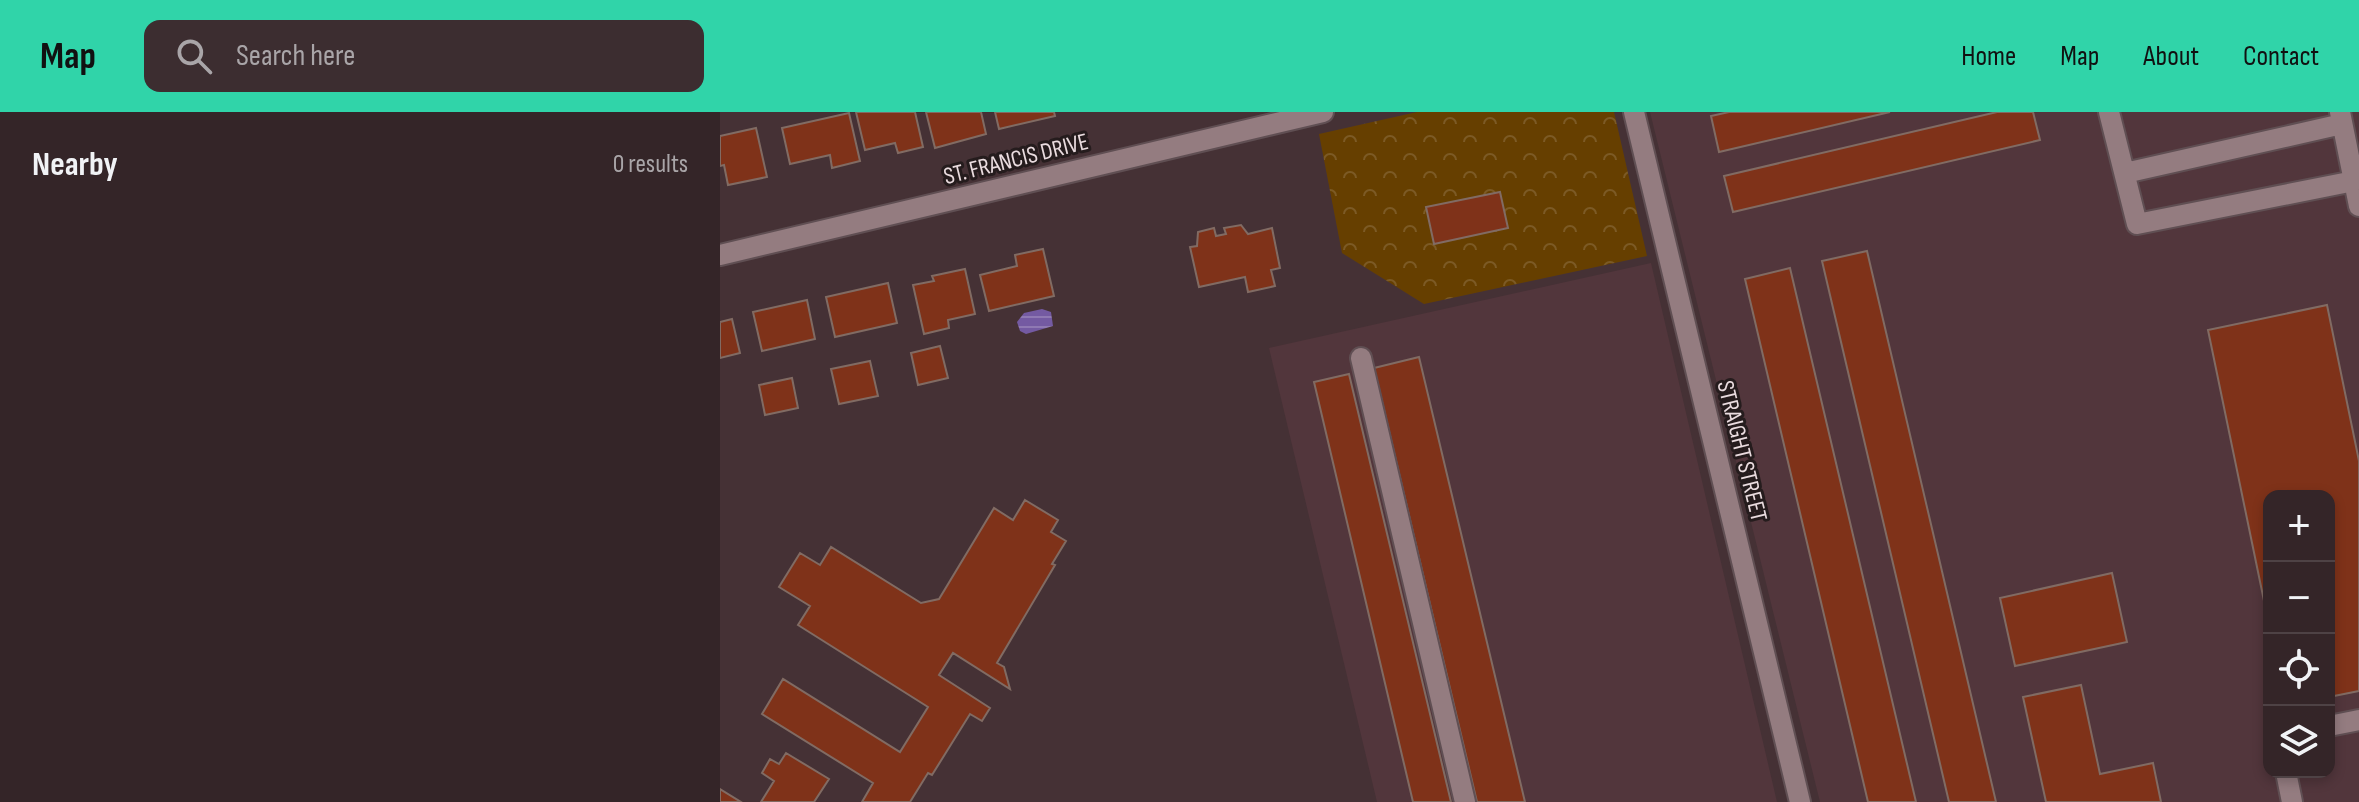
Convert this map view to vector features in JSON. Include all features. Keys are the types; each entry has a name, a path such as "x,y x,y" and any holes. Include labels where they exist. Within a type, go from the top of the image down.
{"street":[{"name":"ST. FRANCIS DRIVE","path":"720,255 1323,112"},
{"name":"STRAIGHT STREET","path":"1634,112 1800,802"},
{"path":"2111,112 2137,224 2354,181"},
{"path":"2125,173 2341,118 2359,206"},
{"path":"1361,358 1465,802"},
{"path":"2335,725 2359,720"},
{"path":"2287,778 2292,802"}],"shaded area":[{"path":"1650,112 2359,112 2359,802 1820,802"},
{"path":"1651,263 1777,802 1377,802 1269,348"},
{"path":"1042,309 1051,312 1053,326 1026,334 1020,331 1017,322 1024,313"}],"green space":[{"path":"1417,112 1614,112 1647,256 1424,304 1342,253 1319,134"}],"building":[{"path":"856,112 915,112 923,147 898,153 895,143 865,150"},
{"path":"926,112 981,112 986,134 935,148"},
{"path":"995,112 1054,112 1055,116 999,129"},
{"path":"1729,112 1890,112 1719,152 1711,116"},
{"path":"1997,112 2033,112 2040,140 1733,212 1724,176"},
{"path":"849,113 860,161 832,168 830,155 790,164 782,128"},
{"path":"756,128 767,177 728,185 724,165 720,166 720,136"},
{"path":"1500,192 1508,228 1434,244 1426,207"},
{"path":"1241,225 1248,234 1272,228 1280,268 1271,270 1275,286 1248,292 1245,277 1199,287 1190,247 1197,246 1198,232 1214,228 1216,236 1226,234 1224,228"},
{"path":"1043,249 1054,296 989,311 980,275 1017,266 1015,255"},
{"path":"1867,251 1996,802 1949,802 1822,261"},
{"path":"1790,268 1916,802 1868,802 1745,279"},
{"path":"965,269 975,314 948,320 949,328 924,334 913,285 934,281 932,276"},
{"path":"888,283 897,323 835,337 826,297"},
{"path":"807,300 815,339 762,351 753,312"},
{"path":"2327,305 2359,461 2359,691 2335,696 2335,490 2263,490 2263,596 2208,330"},
{"path":"732,319 740,353 720,358 720,322"},
{"path":"940,346 948,378 918,385 911,353"},
{"path":"1419,357 1525,802 1477,802 1374,368"},
{"path":"870,361 878,396 839,404 831,369"},
{"path":"1349,374 1451,802 1413,802 1314,382"},
{"path":"792,378 798,408 765,415 759,385"},
{"path":"1025,500 1058,520 1051,532 1066,541 997,663 1004,667 1010,689 953,653 939,675 990,708 982,721 970,714 932,775 928,773 910,802 862,802 873,783 762,714 783,679 900,752 928,707 798,625 810,606 779,587 800,553 820,565 831,547 921,603 939,599 994,508 1013,520"},
{"path":"2112,573 2127,642 2015,666 2000,598"},
{"path":"2081,685 2100,774 2153,763 2161,802 2046,802 2023,697"},
{"path":"786,753 829,779 814,802 761,802 774,781 762,773 770,759 779,764"},
{"path":"720,789 741,802 720,802"}]}
